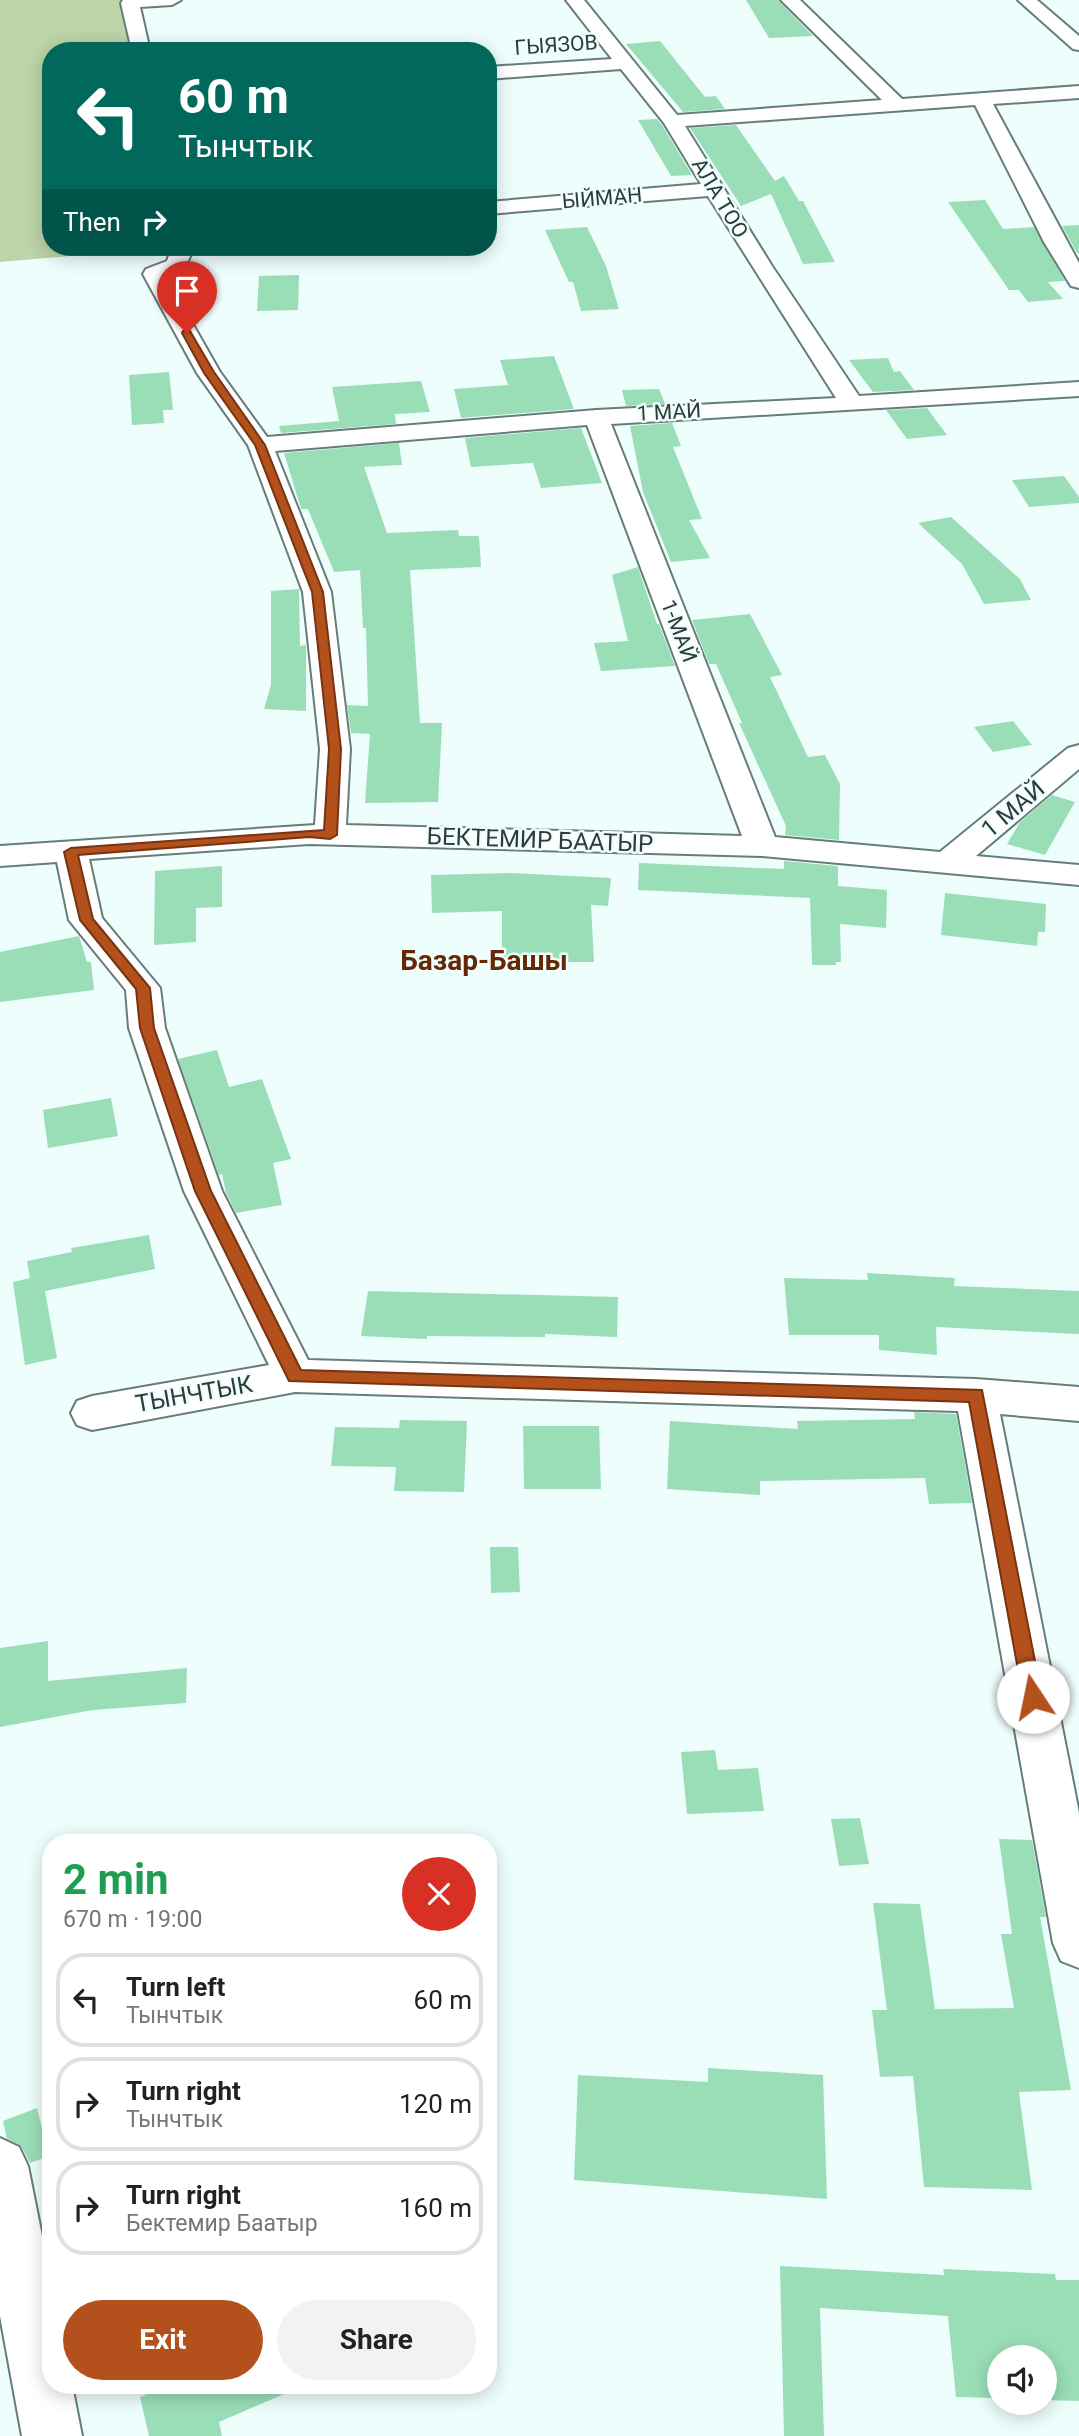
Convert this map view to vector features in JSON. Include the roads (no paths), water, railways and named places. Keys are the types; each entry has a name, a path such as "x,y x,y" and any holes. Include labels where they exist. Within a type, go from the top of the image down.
{"street":[{"path":"139,42 130,3 172,0"},
{"name":"АЛА ТОО","path":"575,0 672,121 761,266 852,404"},
{"path":"790,0 896,104"},
{"path":"1027,0 1079,45"},
{"name":"ГЫЯЗОВ","path":"497,72 626,63"},
{"path":"672,121 1079,92"},
{"path":"982,100 1055,242 1079,280"},
{"name":"ЫЙМАН","path":"497,207 715,189"},
{"path":"180,256 176,265 154,274 209,373 260,445 317,592 335,749 330,835"},
{"name":"1 МАЙ","path":"260,445 596,417 1079,389"},
{"name":"1-МАЙ","path":"596,417 762,846"},
{"name":"1 МАЙ","path":"947,863 1079,754"},
{"name":"БЕКТЕМИР БААТЫР","path":"0,856 309,834 762,846 1079,875"},
{"path":"71,852 86,920 143,988 147,1028 203,1191 295,1376"},
{"name":"ТЫНЧТЫК","path":"92,1413 295,1376 976,1395 1079,1404"},
{"path":"976,1395 1079,1943"},
{"path":"0,2166 42,2384"},
{"path":"44,2394 52,2436"}],"district":[{"name":"Базар-Башы","path":"484,960"}]}
